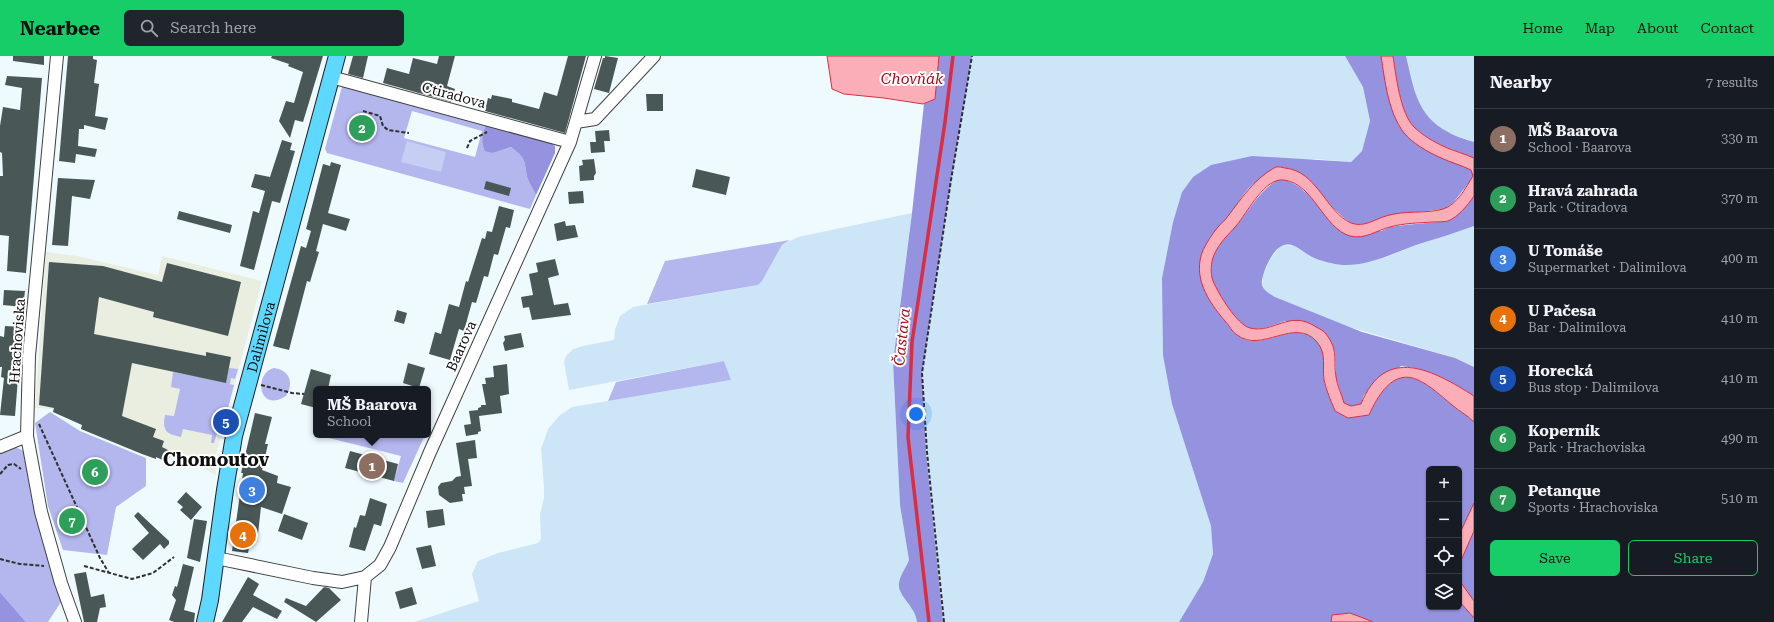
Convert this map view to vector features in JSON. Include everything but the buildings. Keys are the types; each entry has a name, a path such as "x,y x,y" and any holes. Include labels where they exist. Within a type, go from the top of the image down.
{"main road":[{"name":"Dalimilova","path":"205,622 210,600 231,454 248,382 337,56"}],"street":[{"name":"Hrachoviska","path":"57,56 29,356 26,436 41,512 57,568 75,622"},
{"name":"Baarova","path":"216,558 313,578 342,582 365,577 380,565 390,546 430,452 570,142 594,56"},
{"path":"576,122 595,119 654,56"},
{"name":"Ctiradova","path":"331,77 570,142"},
{"path":"0,447 26,436"},
{"path":"361,622 365,577"}],"path":[{"path":"944,622 927,452 922,373 951,180 972,56"},
{"path":"363,111 380,116 382,126 388,130 409,132"},
{"path":"466,148 470,141 484,134 500,123"},
{"path":"248,382 292,393 304,394"},
{"path":"38,420 100,558 109,573"},
{"path":"84,566 132,579 153,573 174,557"},
{"path":"0,559 57,568"}],"shaded area":[{"path":"939,56 972,56 951,180 922,373 926,452 943,622 917,622 916,616 903,597 899,588 901,577 909,560 900,505 893,362 924,104 935,99"},
{"path":"972,56 1345,56 1363,87 1370,121 1362,151 1351,162 1315,159 1193,177 1182,192 1173,222 1162,278 1172,404 1211,526 1213,554 1203,582 1179,622 943,622 926,452 922,373 951,180"},
{"path":"1345,56 1381,56 1388,94 1398,124 1460,165 1471,170 1474,176 1453,203 1444,209 1386,216 1366,224 1353,224 1345,219 1289,168 1254,184 1244,193 1230,214 1206,244 1201,259 1201,278 1208,296 1218,313 1237,335 1246,340 1256,341 1298,333 1308,335 1317,342 1322,351 1324,360 1324,380 1327,392 1335,411 1348,418 1369,415 1381,393 1387,386 1401,378 1409,377 1418,380 1436,391 1474,422 1474,503 1462,529 1462,466 1426,466 1426,610 1462,610 1462,604 1474,618 1474,622 1373,622 1332,615 1331,622 1179,622 1203,582 1213,554 1211,526 1172,404 1163,355 1162,278 1173,222 1182,192 1193,177 1211,165 1252,156 1351,162 1362,151 1370,121 1363,87"},
{"path":"1393,56 1406,56 1414,90 1423,109 1437,125 1454,135 1474,142 1474,158 1448,148 1424,136 1409,121 1405,113 1397,83"},
{"path":"1406,56 1474,56 1474,142 1448,133 1431,121 1418,104"},
{"path":"344,86 487,124 493,153 511,147 524,160 527,177 536,195 530,209 327,153 325,149 342,87","holes":["412,111 482,131 475,157 404,138"]},
{"path":"487,124 548,141 555,146 555,153 536,195 527,177 524,160 516,151 511,147 493,153 485,151 483,138 484,130"},
{"path":"407,141 446,152 441,172 401,162"},
{"path":"1279,179 1288,181 1305,191 1338,229 1381,231 1390,227 1448,221 1474,196 1474,226 1416,245 1380,259 1361,264 1342,265 1331,263 1312,257 1293,245 1284,245 1277,249 1270,259 1263,276 1262,285 1267,292 1275,297 1362,332 1455,358 1474,367 1474,396 1439,376 1421,370 1401,366 1364,395 1361,404 1351,406 1344,403 1336,378 1335,351 1285,321 1267,327 1254,329 1244,325 1233,314 1222,299 1212,280 1212,261 1222,242 1255,201 1266,189"},
{"path":"912,213 893,362 900,505 909,560 906,569 902,574 900,592 913,608 917,622 414,622 479,601 472,574 478,561 498,553 538,543 541,539 540,514 544,498 544,487 541,449 548,429 560,415 572,407 731,380 724,361 569,390 564,362 566,356 573,349 614,340 615,330 620,316 633,307 758,285 762,281 782,245 798,237"},
{"path":"1474,226 1474,367 1455,358 1343,325 1275,297 1266,292 1262,285 1263,275 1270,260 1279,247 1287,245 1298,247 1313,258 1342,265 1387,257 1414,246"},
{"path":"790,240 782,245 762,281 758,285 647,304 665,261"},
{"path":"46,252 77,256 158,275 162,256 262,281 215,458 216,475 172,452 167,462 157,457 156,459 81,429 82,425 53,412 53,409 35,408"},
{"path":"724,361 731,380 608,401 616,382"},
{"path":"229,368 238,369 235,379 231,378 230,384 234,385 222,431 218,430 214,443 211,443 212,435 183,429 181,437 172,435 166,431 164,425 165,415 174,416 180,389 171,387 173,372 226,382"},
{"path":"274,368 284,371 287,374 290,386 286,396 276,400 269,400 264,396 261,383 263,377 268,371"},
{"path":"50,412 80,431 146,458 146,486 116,507 107,555 63,550 48,506 35,423"},
{"path":"329,438 424,438 403,483 394,481 401,456"},
{"path":"10,445 22,450 28,458 51,565 61,602 48,622 26,622 0,592 0,452"},
{"path":"1474,531 1474,601 1462,584 1462,558"},
{"path":"0,592 26,622 0,622"}],"water":[{"name":"Chovňák","path":"827,56 939,56 935,99 923,104 844,94 832,89"},
{"path":"1381,56 1393,56 1402,103 1409,121 1414,127 1424,136 1437,143 1474,158 1474,196 1469,203 1459,214 1448,221 1412,223 1385,228 1366,236 1355,237 1341,231 1333,224 1303,189 1294,183 1284,180 1277,181 1270,184 1263,190 1218,247 1212,261 1212,278 1228,308 1245,326 1258,329 1298,320 1307,322 1324,332 1333,345 1335,355 1335,371 1344,403 1351,406 1361,404 1371,385 1383,374 1396,368 1411,368 1427,371 1458,386 1474,396 1474,422 1436,391 1418,380 1409,377 1401,378 1387,386 1381,393 1369,415 1348,418 1335,411 1327,392 1324,380 1324,360 1322,351 1317,342 1308,335 1299,333 1289,333 1257,340 1247,340 1237,335 1213,305 1201,279 1199,270 1200,260 1203,250 1212,235 1254,184 1275,167 1296,171 1305,176 1342,218 1356,224 1365,224 1393,214 1443,209 1453,204 1457,200 1473,176 1471,170 1430,153 1407,137 1394,116 1386,86"},
{"path":"1474,503 1474,531 1462,558 1462,538 1462,529"},
{"path":"1462,584 1474,601 1474,618 1462,604"},
{"path":"1350,613 1373,622 1331,622 1332,615"}],"waterway":[{"name":"Častava","path":"929,622 908,437 912,342 945,122 953,56"}],"place":[{"name":"Hravá zahrada","path":"362,128"},
{"name":"Horecká","path":"226,422"},
{"name":"MŠ Baarova","path":"372,466"},
{"name":"Koperník","path":"95,472"},
{"name":"U Tomáše","path":"252,490"},
{"name":"Petanque","path":"72,521"},
{"name":"U Pačesa","path":"243,535"}],"district":[{"name":"Chomoutov","path":"216,460"}]}
